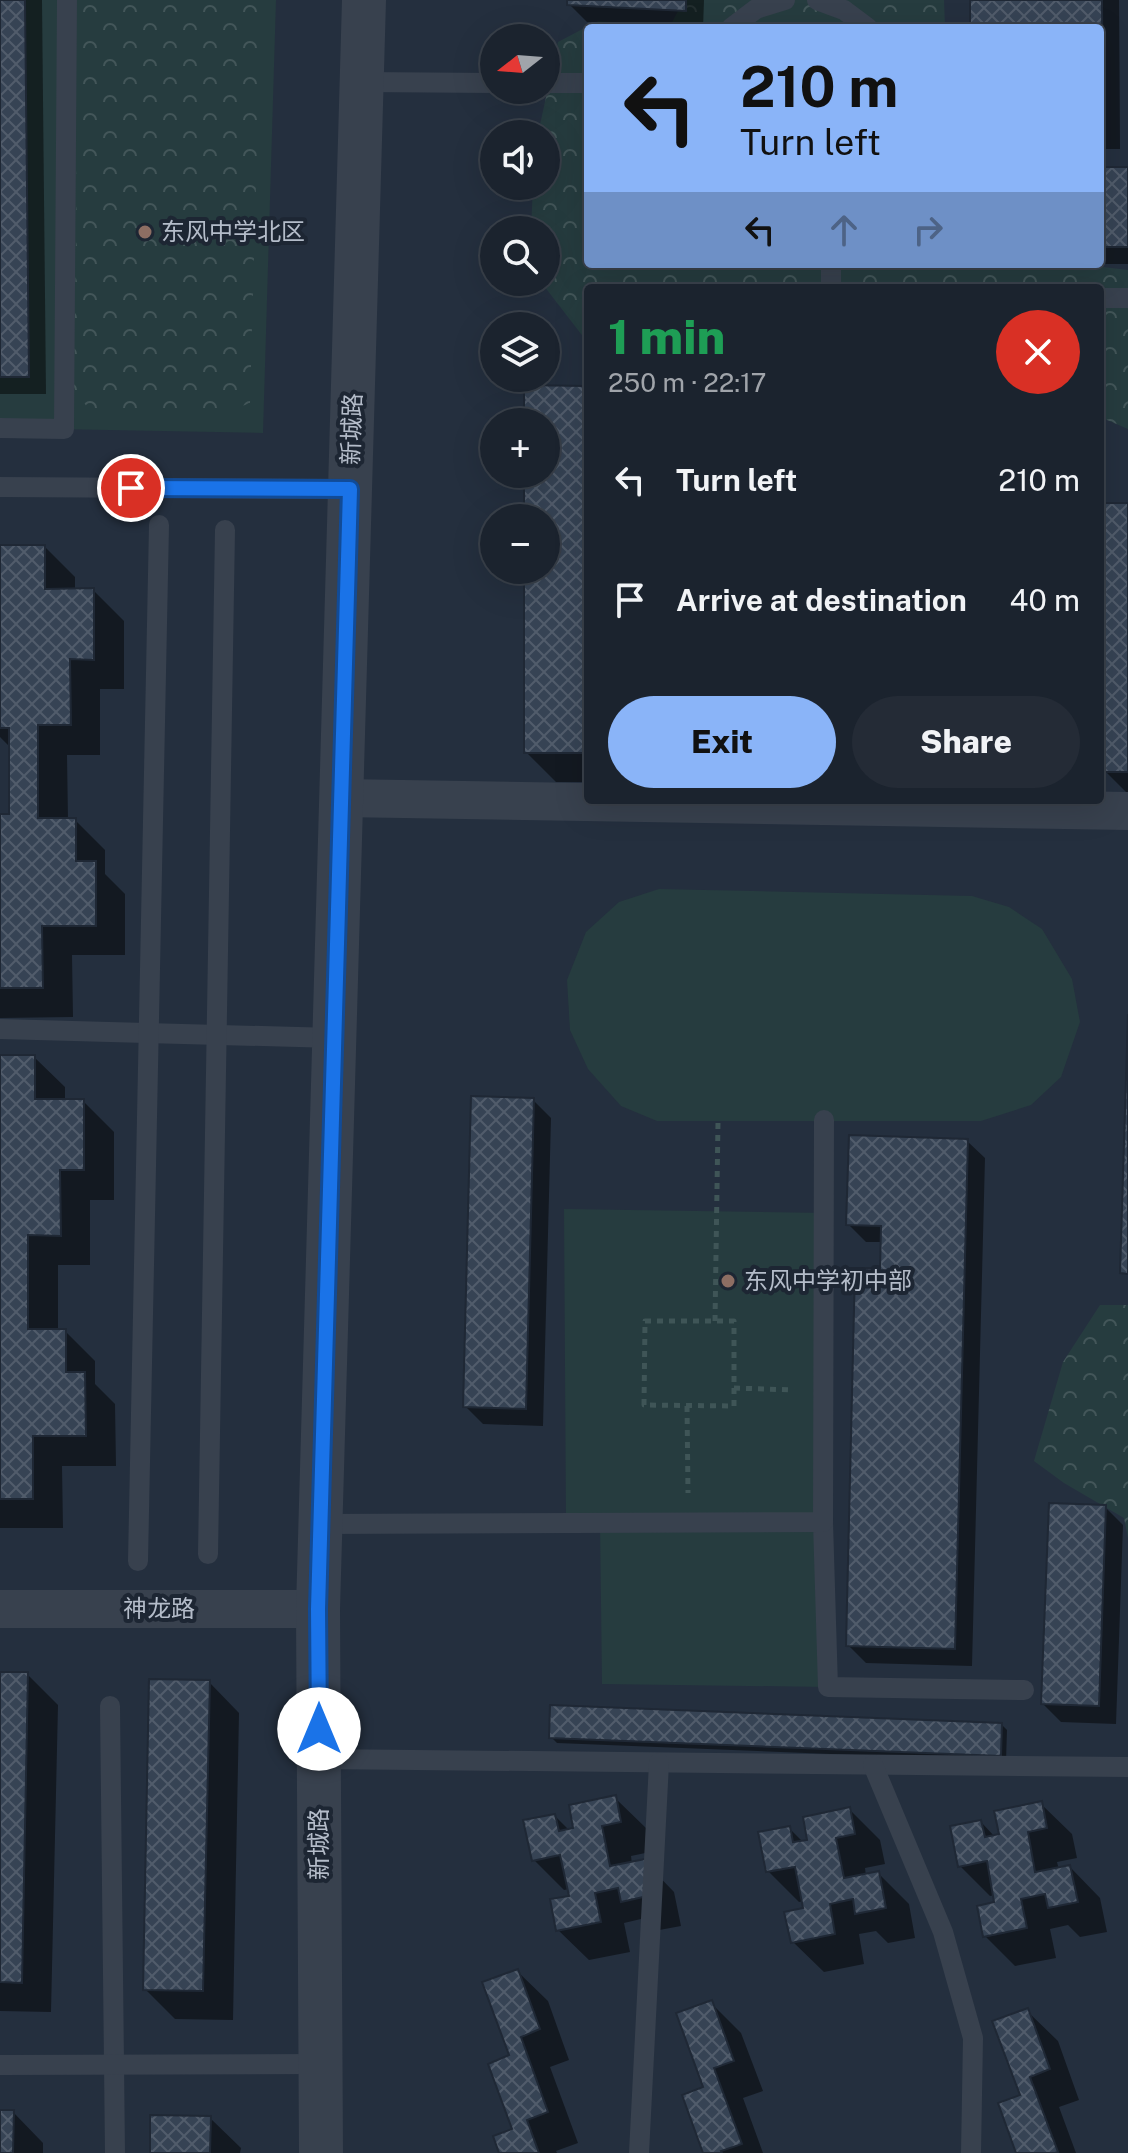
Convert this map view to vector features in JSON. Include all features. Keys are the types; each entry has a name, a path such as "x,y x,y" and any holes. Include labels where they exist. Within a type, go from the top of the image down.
{"street":[{"name":"新城路","path":"321,2153 318,1609 364,0"},
{"path":"341,798 584,802"},
{"path":"704,804 1128,811"},
{"name":"神龙路","path":"0,1609 318,1609"}],"lane":[{"path":"0,428 64,429 67,0"},
{"path":"736,24 756,9 785,0"},
{"path":"817,0 844,10 863,24"},
{"path":"362,82 480,83"},
{"path":"560,83 584,83"},
{"path":"1104,298 1128,298"},
{"path":"0,487 350,489"},
{"path":"138,1561 159,525"},
{"path":"208,1554 225,530"},
{"path":"0,1029 334,1038"},
{"path":"824,1120 823,1522 828,1687 1024,1690"},
{"path":"321,1524 823,1522"},
{"path":"110,1706 115,2153"},
{"path":"319,1759 1128,1767"},
{"path":"639,2153 659,1763"},
{"path":"873,1765 943,1932 973,2038 971,2153"},
{"path":"0,2065 321,2064"}],"path":[{"path":"715,1321 718,1122"},
{"path":"645,1321 734,1321 734,1388 734,1406 644,1405 645,1321"},
{"path":"734,1388 823,1391"},
{"path":"687,1406 688,1522"}],"green space":[{"name":"东风中学北区","path":"0,0 276,0 263,433 0,428"},
{"path":"79,0 261,0 250,403 230,411 90,411 74,389"},
{"path":"684,0 944,0 945,24 671,24"},
{"path":"598,21 641,24 592,24"},
{"path":"584,28 584,268 1104,267 1128,270 1128,429 1104,419 1104,284 584,284 584,338 552,296 560,296 560,216 532,216 532,200 560,200 560,120 541,120 545,104 560,104 560,41"},
{"path":"659,889 972,896 1009,907 1042,929 1072,979 1080,1022 1061,1077 1031,1105 981,1121 657,1121 621,1106 588,1069 570,1030 567,980 586,932 619,902"},
{"path":"564,1209 827,1213 828,1687 602,1684 600,1523 566,1523"},
{"path":"1100,1305 1128,1305 1128,1538 1124,1518 1064,1483 1034,1461 1063,1362"}],"building":[{"path":"0,0 25,0 29,377 0,377"},
{"path":"567,0 686,0 686,11 567,5"},
{"path":"970,0 1102,0 1102,24 970,24"},
{"path":"1104,167 1128,167 1128,247 1104,247"},
{"path":"560,386 584,386 584,753 524,753 524,584 560,584 560,504 524,504 524,488 560,488 560,408 524,408 524,392 560,392"},
{"path":"1104,503 1128,503 1128,772 1104,772"},
{"path":"0,545 45,545 45,589 94,588 94,660 70,659 71,725 38,725 38,818 76,818 76,861 96,861 96,926 42,926 43,988 0,988 0,814 9,814 9,728 0,728"},
{"path":"1128,1014 1128,1274 1120,1273"},
{"path":"0,1055 35,1055 35,1099 84,1099 84,1170 60,1170 61,1236 28,1235 28,1329 66,1329 66,1372 85,1372 86,1436 33,1436 33,1499 0,1499"},
{"path":"471,1096 534,1098 526,1409 463,1407"},
{"path":"849,1135 968,1139 955,1649 846,1646 855,1268 880,1268 881,1226 846,1225"},
{"path":"1049,1503 1106,1505 1099,1706 1041,1704"},
{"path":"0,1672 28,1672 22,1983 0,1982"},
{"path":"149,1679 210,1680 203,1991 143,1990"},
{"path":"550,1705 1002,1723 1001,1756 549,1738"},
{"path":"616,1795 621,1822 602,1826 610,1866 645,1859 652,1895 621,1902 618,1888 595,1893 601,1922 556,1931 550,1899 569,1896 560,1855 532,1861 523,1820 555,1814 559,1831 573,1828 569,1805"},
{"path":"1042,1801 1047,1828 1028,1832 1035,1872 1070,1865 1078,1902 1048,1908 1045,1894 1021,1899 1027,1928 983,1937 977,1906 994,1902 987,1861 958,1867 950,1826 981,1820 985,1837 999,1834 994,1811"},
{"path":"850,1807 855,1834 836,1838 844,1878 879,1871 886,1908 855,1914 853,1899 830,1904 835,1934 791,1943 784,1912 803,1908 795,1867 766,1872 758,1832 790,1826 793,1842 807,1840 803,1817"},
{"path":"518,1969 540,2029 521,2037 548,2112 527,2120 539,2153 499,2153 493,2136 512,2129 488,2064 509,2055 482,1982"},
{"path":"712,2000 734,2061 714,2068 742,2144 722,2153 703,2153 682,2095 703,2087 676,2013"},
{"path":"1028,2008 1050,2069 1030,2077 1058,2152 1055,2153 1016,2153 998,2103 1020,2095 992,2021"},
{"path":"0,2110 14,2110 13,2153 0,2153"},
{"path":"150,2115 211,2116 210,2153 150,2153"}],"place":[{"name":"东风中学北区","path":"145,232"},
{"name":"东风中学初中部","path":"728,1281"}],"route":[{"path":"131,488 350,489 318,1609 319,1729"}]}
